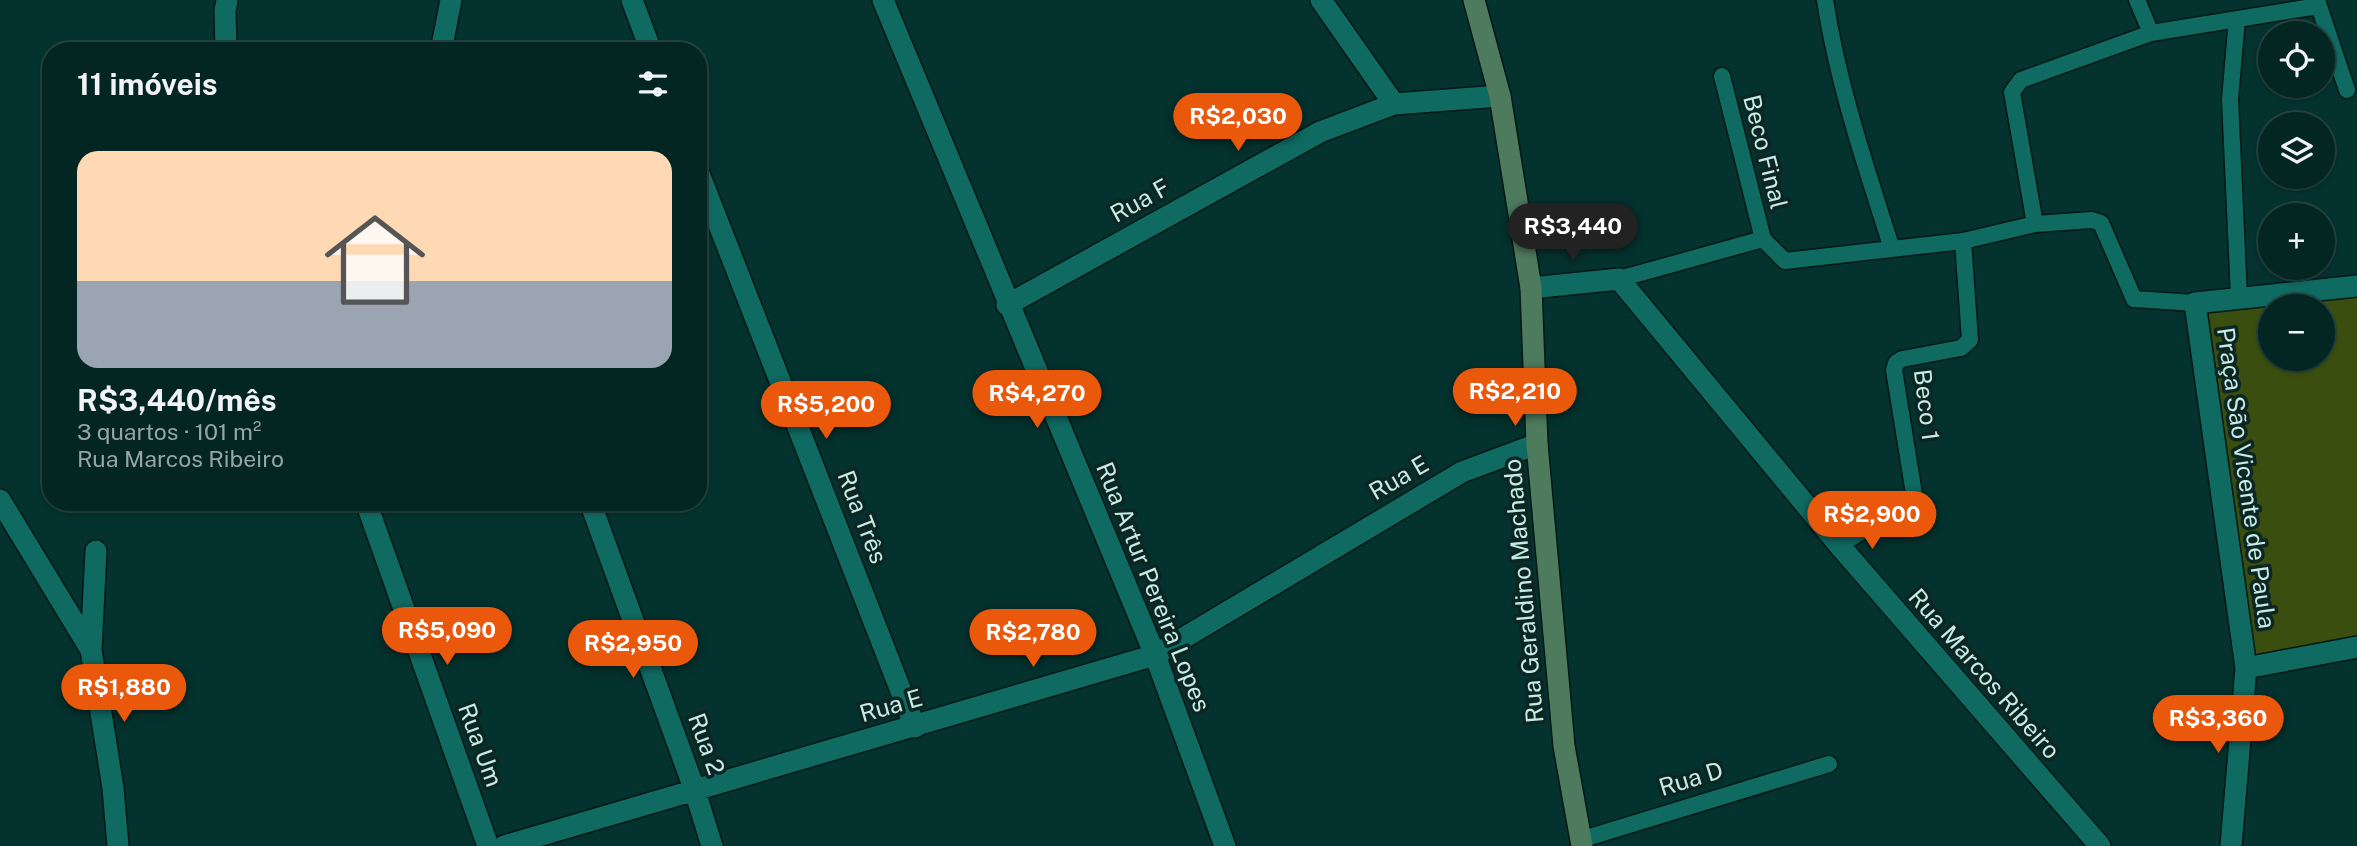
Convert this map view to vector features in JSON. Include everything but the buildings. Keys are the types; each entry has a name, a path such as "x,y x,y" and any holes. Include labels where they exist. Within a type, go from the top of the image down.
{"street":[{"path":"226,42 225,11 228,0"},
{"path":"443,42 451,0"},
{"path":"632,0 648,42"},
{"name":"Rua Artur Pereira Lopes","path":"883,0 1007,304 1155,654 1225,846"},
{"path":"1321,0 1394,104"},
{"name":"Rua Geraldino Machado","path":"1474,0 1500,96 1531,288 1537,444 1564,746 1577,844"},
{"name":"Rua F","path":"1007,304 1320,132 1394,104 1500,96"},
{"name":"Rua Três","path":"707,194 915,727"},
{"path":"1531,288 1619,279"},
{"name":"Rua Marcos Ribeiro","path":"1619,279 2090,843"},
{"name":"Praça São Vicente de Paula","path":"2357,286 2194,303 2246,668 2357,647"},
{"name":"Rua E","path":"504,846 915,727 1155,654 1462,472 1537,444"},
{"path":"0,500 91,650"},
{"name":"Rua Um","path":"369,511 488,846"},
{"name":"Rua 2","path":"593,511 695,791 712,846"},
{"path":"96,551 91,650 113,788 118,846"},
{"path":"2231,846 2246,668"}],"lane":[{"path":"1825,0 1831,38 1856,135 1892,250 1963,240 2035,224 2092,220 2101,223 2134,299 2194,303"},
{"path":"2137,0 2151,33"},
{"path":"2035,224 2012,92 2021,80 2151,33 2317,3 2347,90"},
{"path":"2237,19 2230,99 2239,297"},
{"name":"Beco Final","path":"1722,76 1763,239 1785,261 1892,250"},
{"name":"Beco Final","path":"1619,279 1763,239"},
{"name":"Beco 1","path":"1839,545 1915,500 1894,370 1896,363 1902,359 1961,348 1970,340 1963,240"},
{"name":"Rua D","path":"1577,844 1829,764"}],"green space":[{"path":"2357,287 2357,647 2246,668 2195,303 2258,297 2258,371 2335,371 2335,294 2286,294"}]}
